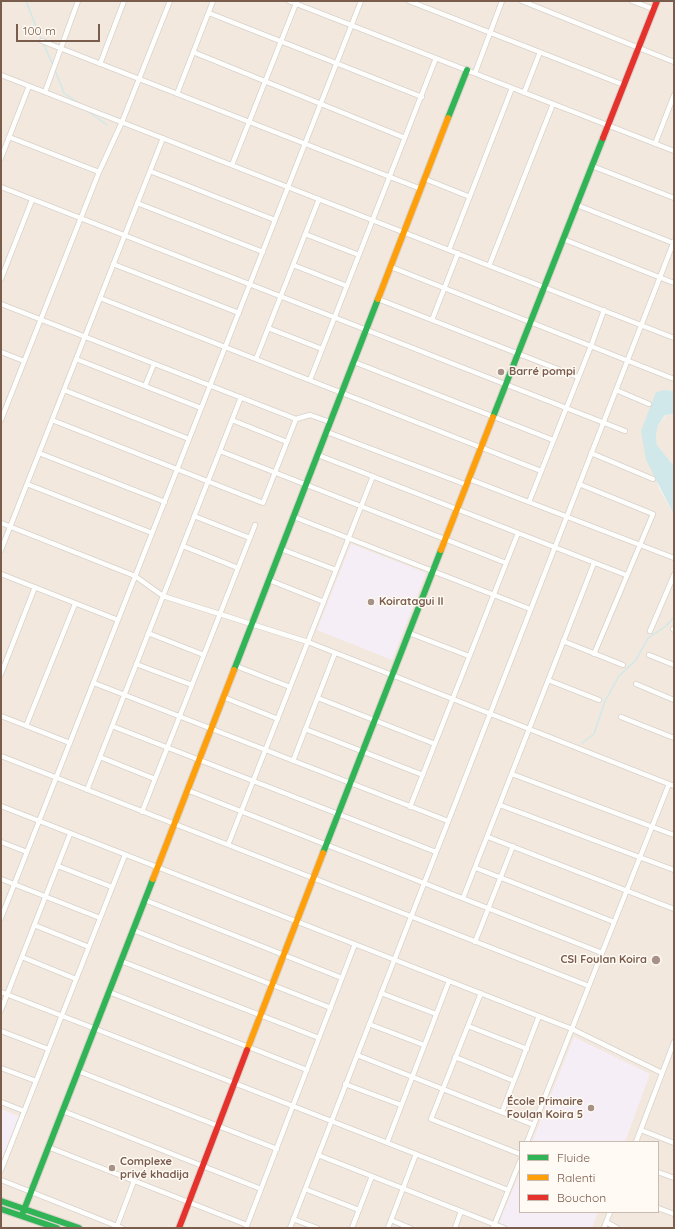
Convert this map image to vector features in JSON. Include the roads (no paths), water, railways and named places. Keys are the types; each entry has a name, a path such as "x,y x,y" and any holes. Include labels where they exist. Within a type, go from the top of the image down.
{"street":[{"path":"45,92 78,1"},
{"path":"100,64 124,1"},
{"path":"1,420 80,218 122,122 170,1"},
{"path":"177,94 213,1"},
{"path":"290,1 296,2 674,151"},
{"path":"2,915 361,1"},
{"path":"409,1 624,85"},
{"path":"475,73 502,1"},
{"path":"522,1 674,62"},
{"path":"632,1 653,10"},
{"path":"179,1228 362,751 657,1"},
{"path":"232,165 296,2"},
{"path":"209,13 422,96"},
{"path":"42,41 421,189"},
{"path":"193,52 405,138"},
{"path":"524,93 540,52"},
{"path":"310,380 436,58"},
{"path":"22,1215 467,70"},
{"path":"1,75 674,338"},
{"path":"1,158 29,86"},
{"path":"449,250 512,88"},
{"path":"655,144 674,95"},
{"path":"489,266 553,104"},
{"path":"9,137 99,172"},
{"path":"1,550 163,138"},
{"path":"592,166 674,198"},
{"path":"150,171 275,220"},
{"path":"425,179 470,197"},
{"path":"1,187 625,431"},
{"path":"256,359 319,199"},
{"path":"1,280 32,200"},
{"path":"137,203 263,252"},
{"path":"290,1228 410,916 674,242 576,205"},
{"path":"305,234 359,255"},
{"path":"563,240 674,283"},
{"path":"432,320 458,254"},
{"path":"113,264 239,313"},
{"path":"293,265 347,286"},
{"path":"391,267 674,379"},
{"path":"100,298 541,471"},
{"path":"378,299 578,377"},
{"path":"1,304 296,419 310,415 330,422"},
{"path":"529,502 578,377 592,346 604,310"},
{"path":"268,328 322,349"},
{"path":"1,352 24,361"},
{"path":"76,359 201,408"},
{"path":"354,362 553,440"},
{"path":"145,386 154,364"},
{"path":"64,390 189,439"},
{"path":"616,390 649,404"},
{"path":"87,790 241,398"},
{"path":"1,402 7,404"},
{"path":"52,420 263,503 296,419"},
{"path":"232,420 287,442"},
{"path":"327,432 529,502 674,558"},
{"path":"220,452 506,563"},
{"path":"39,453 165,502"},
{"path":"591,453 653,479"},
{"path":"318,455 626,575"},
{"path":"228,845 373,476"},
{"path":"27,484 152,533"},
{"path":"579,484 653,514 594,654"},
{"path":"194,516 250,538"},
{"path":"294,516 530,609"},
{"path":"1,523 135,576 163,596 308,642 674,786"},
{"path":"142,812 255,525"},
{"path":"410,807 518,533"},
{"path":"183,546 238,568"},
{"path":"281,549 336,570"},
{"path":"463,898 594,563"},
{"path":"1,574 118,620"},
{"path":"650,631 674,575"},
{"path":"269,580 324,602"},
{"path":"1,674 35,587"},
{"path":"26,726 75,604"},
{"path":"148,633 204,655"},
{"path":"408,633 469,656"},
{"path":"563,641 623,665"},
{"path":"293,761 335,653"},
{"path":"649,655 674,665"},
{"path":"136,664 192,685"},
{"path":"236,666 290,687"},
{"path":"548,680 599,700"},
{"path":"94,683 448,821"},
{"path":"636,684 674,700"},
{"path":"223,698 278,719"},
{"path":"318,698 435,744"},
{"path":"1,716 70,743"},
{"path":"621,717 674,738"},
{"path":"112,726 436,852"},
{"path":"305,729 423,775"},
{"path":"1,756 589,986"},
{"path":"100,758 155,779"},
{"path":"512,774 674,835"},
{"path":"527,1141 669,784"},
{"path":"187,790 602,953"},
{"path":"500,805 674,870"},
{"path":"1,806 540,1016 572,1029 662,1073"},
{"path":"1,1010 70,834"},
{"path":"488,837 674,909"},
{"path":"1,842 27,852"},
{"path":"475,942 513,846"},
{"path":"1,1170 125,855"},
{"path":"58,866 112,888"},
{"path":"476,868 614,922"},
{"path":"1,879 100,918"},
{"path":"144,900 342,978"},
{"path":"34,926 89,947"},
{"path":"133,930 331,1008"},
{"path":"48,1148 189,1202 247,1227 355,944"},
{"path":"22,958 76,979"},
{"path":"121,961 319,1038"},
{"path":"387,1143 449,981"},
{"path":"1,992 508,1190"},
{"path":"109,992 307,1070"},
{"path":"381,993 436,1014"},
{"path":"481,993 431,1119 519,1154"},
{"path":"502,1112 540,1016"},
{"path":"369,1024 424,1045"},
{"path":"468,1026 526,1049"},
{"path":"1,1031 48,1049"},
{"path":"636,1141 674,1042"},
{"path":"357,1055 534,1125"},
{"path":"669,1056 674,1060"},
{"path":"455,1058 514,1081"},
{"path":"1,1068 36,1081"},
{"path":"78,1071 277,1149"},
{"path":"346,1084 401,1105"},
{"path":"1,1102 24,1111"},
{"path":"63,1111 261,1189"},
{"path":"641,1130 674,1143"},
{"path":"388,1228 416,1154"},
{"path":"318,1155 461,1211 494,1226 504,1228"},
{"path":"494,1226 519,1163"},
{"path":"659,1172 674,1178"},
{"path":"352,1228 372,1176"},
{"path":"1,1180 119,1227 134,1181"},
{"path":"305,1189 359,1210"},
{"path":"1,1201 25,1208 79,1228"},
{"path":"659,1208 674,1214"},
{"path":"1,1209 57,1228"},
{"path":"455,1228 461,1211"},
{"path":"604,1228 610,1213"},
{"path":"293,1219 317,1228"},
{"path":"391,1220 410,1228"},
{"path":"606,1222 617,1228"}],"water":[{"path":"665,390 674,391 674,414 665,415 658,425 656,435 657,445 674,466 674,515 646,460 641,431 656,392"}],"waterway":[{"path":"26,1 41,39"},
{"path":"43,43 53,65"},
{"path":"55,70 64,93 77,102"},
{"path":"89,112 107,125"},
{"path":"582,743 594,734 605,701 619,676 636,660 648,638 666,626 674,617"}],"place":[{"name":"Barré pompi","path":"501,372"},
{"name":"Koiratagui II","path":"371,602"},
{"name":"CSI Foulan Koira","path":"656,960"},
{"name":"École Primaire Foulan Koira 5","path":"591,1108"},
{"name":"Complexe privé khadija","path":"112,1168"}]}
